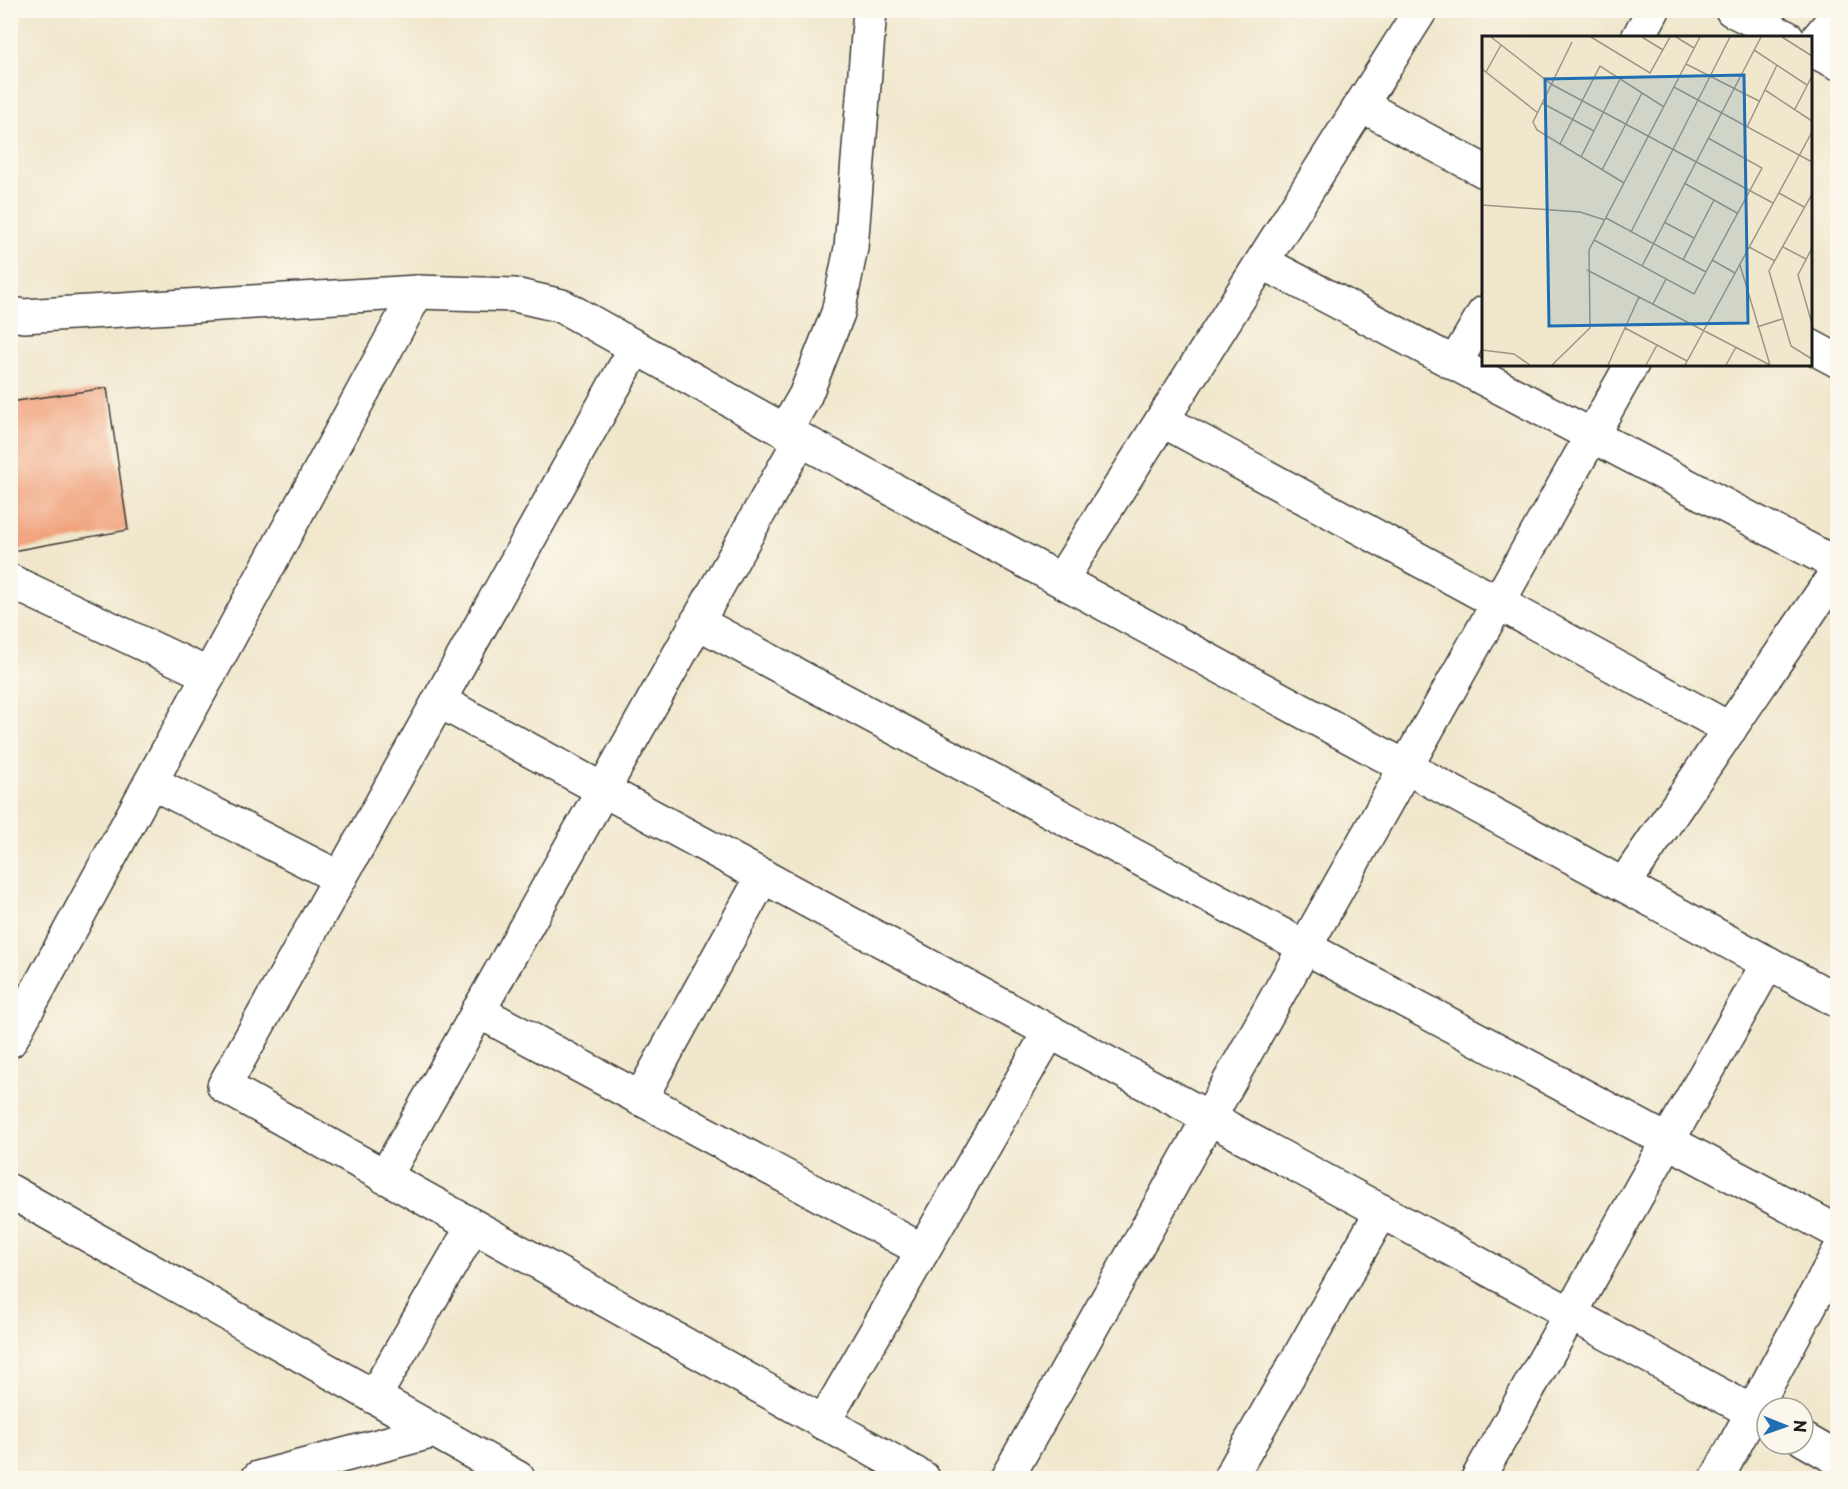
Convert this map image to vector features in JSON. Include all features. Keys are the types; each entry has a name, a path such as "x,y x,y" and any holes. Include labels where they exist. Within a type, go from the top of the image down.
{"street":[{"path":"385,1177 697,622 793,435 805,396 838,313 850,248 870,10"},
{"path":"1061,580 1421,10"},
{"path":"1639,36 1653,10"},
{"path":"1732,10 1784,36"},
{"path":"1812,46 1838,14"},
{"path":"1812,49 1838,63"},
{"path":"1361,105 1482,170"},
{"path":"1262,262 1838,565"},
{"path":"10,313 23,316 417,292 515,296 562,306 793,435 1838,1000"},
{"path":"10,1041 417,292"},
{"path":"1455,363 1482,316"},
{"path":"1812,347 1838,361"},
{"path":"636,348 224,1086 923,1479"},
{"path":"1007,1479 1631,366"},
{"path":"1162,420 1730,729"},
{"path":"1624,884 1838,570"},
{"path":"10,581 209,675"},
{"path":"697,622 1838,1232"},
{"path":"439,701 1755,1413"},
{"path":"151,782 340,879"},
{"path":"640,1099 763,876"},
{"path":"1478,1479 1768,963"},
{"path":"478,1011 922,1250"},
{"path":"824,1423 1050,1031"},
{"path":"10,1191 518,1479"},
{"path":"1230,1479 1382,1211"},
{"path":"374,1397 473,1226"},
{"path":"1770,1396 1838,1253"},
{"path":"1717,1479 1755,1423"},
{"path":"258,1479 434,1431"},
{"path":"1815,1447 1838,1459"}],"building":[{"path":"107,388 128,530 12,551 10,402"}]}
